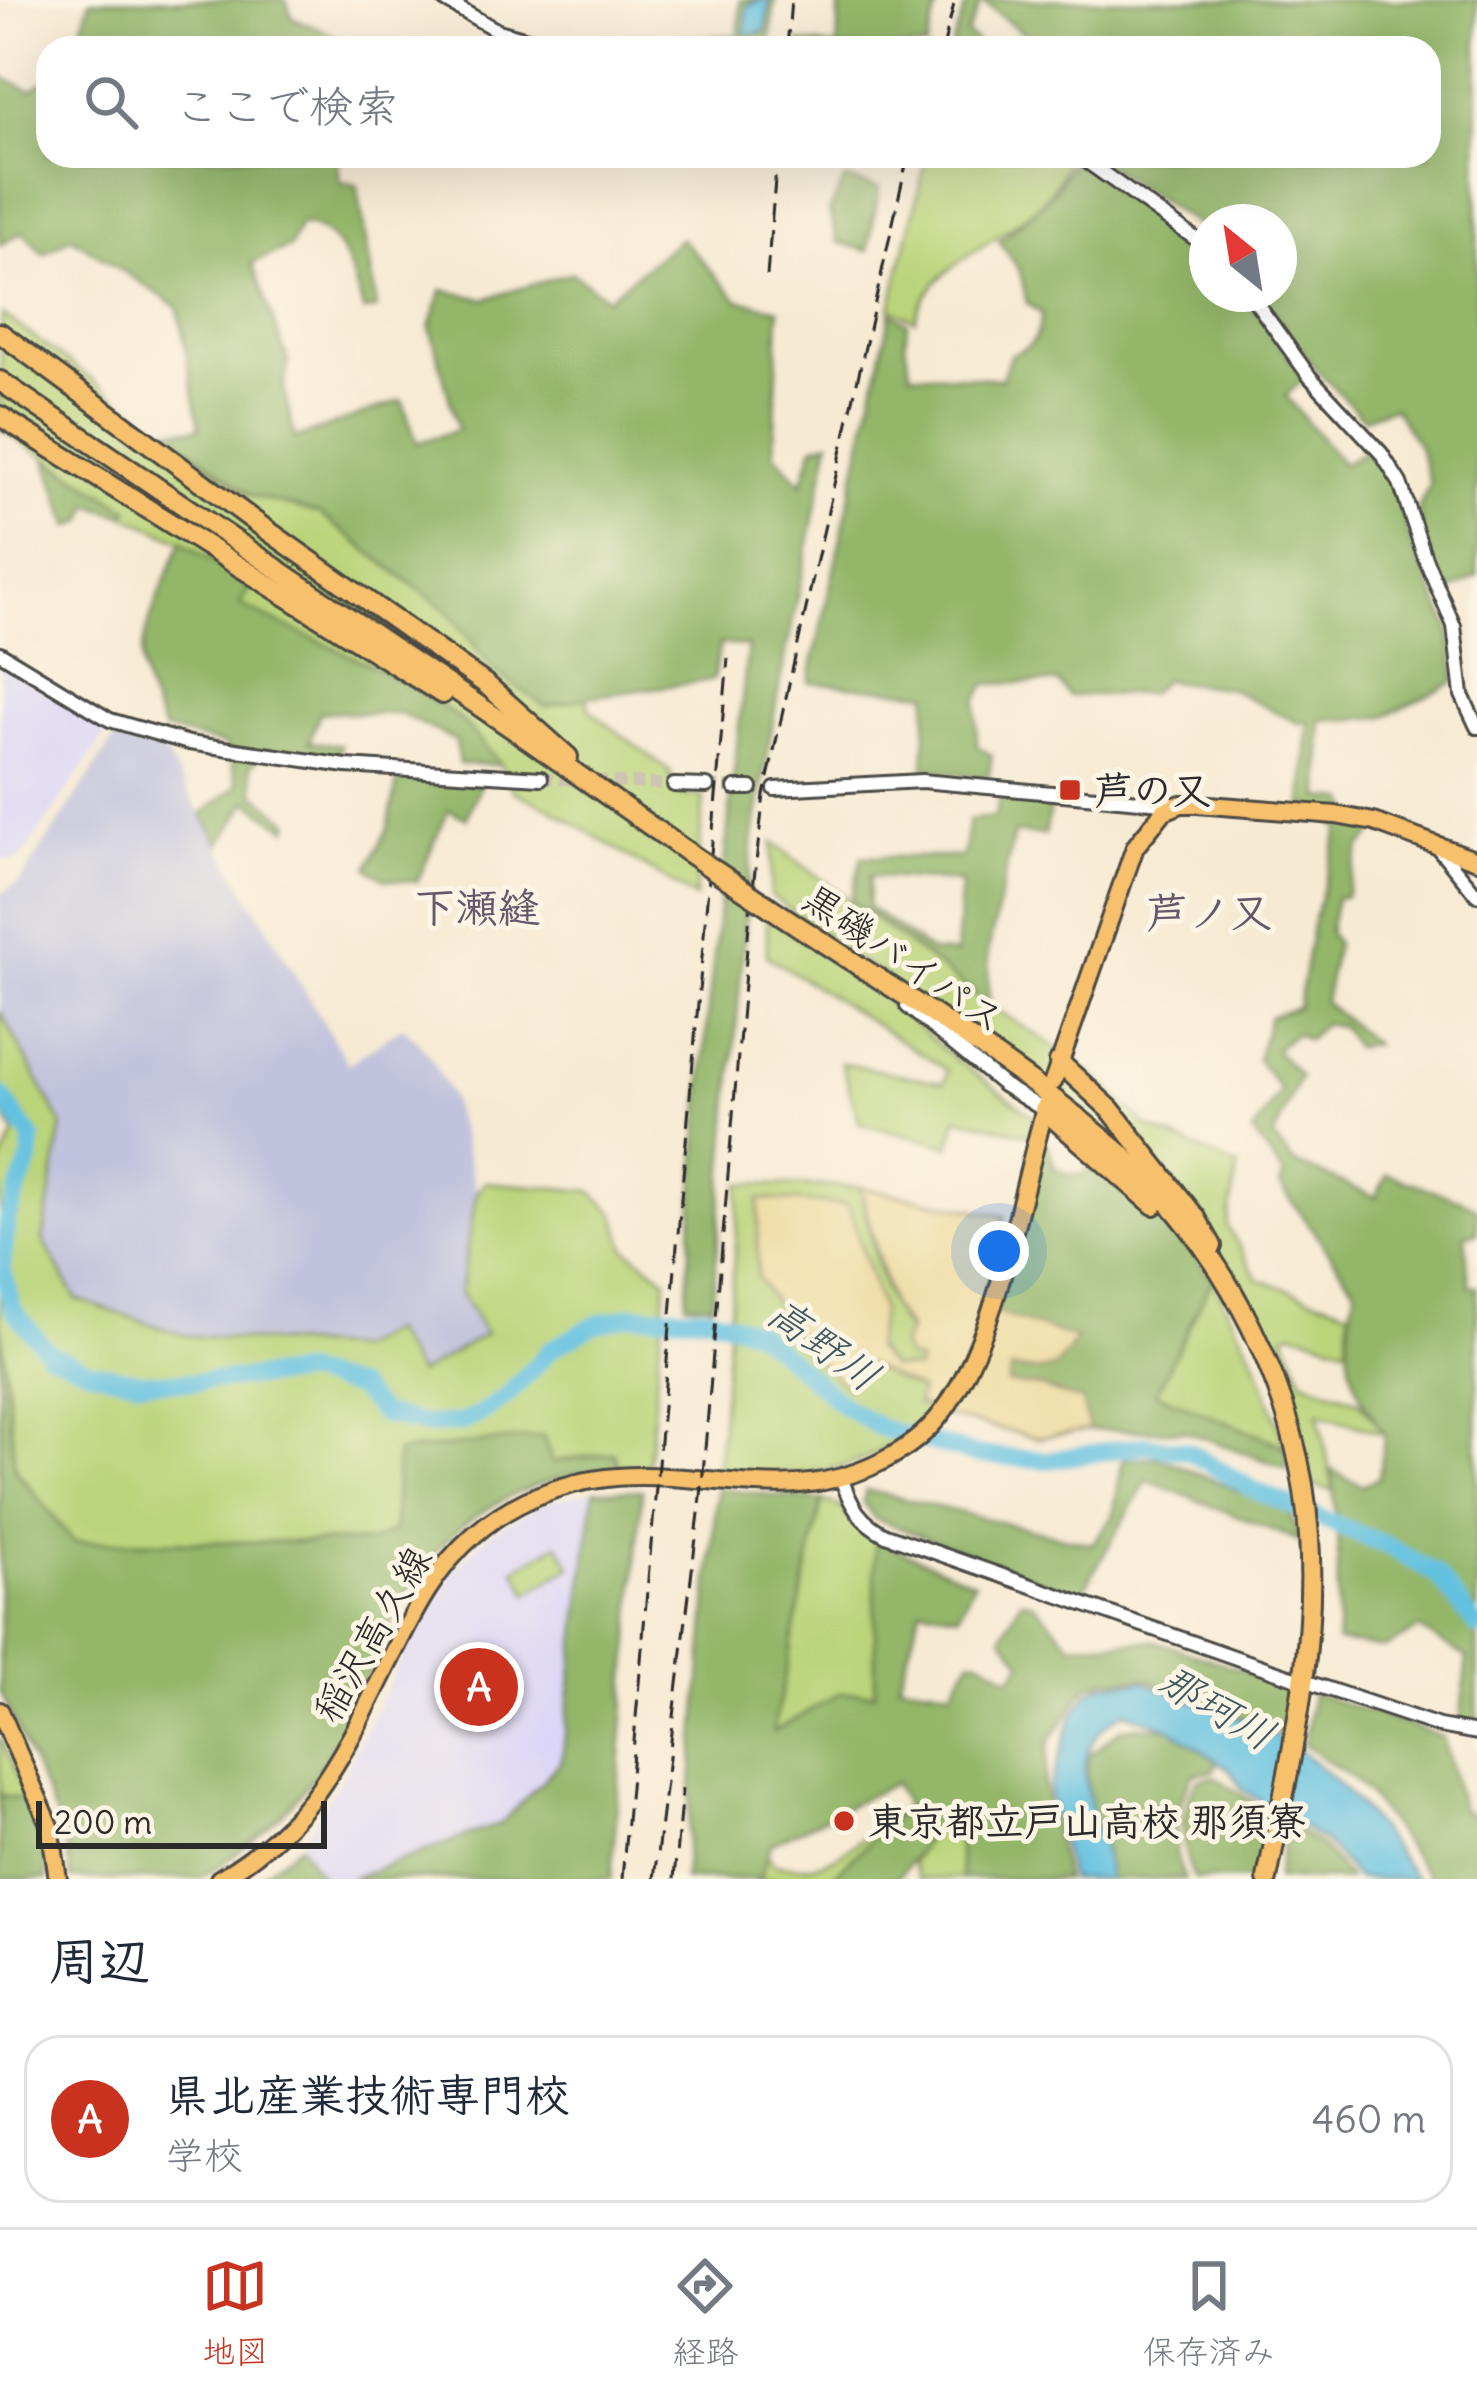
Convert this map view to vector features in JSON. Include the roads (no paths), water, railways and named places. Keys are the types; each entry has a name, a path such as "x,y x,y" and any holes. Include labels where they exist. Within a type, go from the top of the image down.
{"highway":[{"path":"0,334 257,523 470,671 618,803"},
{"name":"黒磯バイパス","path":"0,380 1016,1073 1124,1157 1173,1210 1218,1270 1267,1362 1292,1433 1303,1485 1309,1536 1305,1680 1267,1879"},
{"path":"0,416 412,676 516,731"},
{"path":"1059,1061 1110,1109 1196,1218 1215,1253 1218,1270"},
{"path":"1046,1106 1218,1270"}],"main road":[{"path":"1053,1082 1135,847 1153,819 1181,804 1374,822 1477,860"},
{"name":"稲沢高久線","path":"219,1879 257,1855 305,1811 349,1742 427,1588 457,1550 496,1518 541,1494 591,1480 644,1476 782,1486 842,1480 900,1451 934,1423 980,1341 1046,1106"},
{"path":"0,1712 50,1826 58,1879"}],"street":[{"path":"445,0 477,22 520,36"},
{"path":"1096,168 1189,235"},
{"path":"1263,312 1310,377 1381,453 1400,483 1454,626 1462,695 1477,728"},
{"path":"0,653 110,720 189,743 346,766 541,778"},
{"path":"775,789 909,781 1181,804"},
{"path":"674,785 707,786"},
{"path":"735,788 751,788"},
{"path":"1438,847 1477,895"},
{"path":"884,984 963,1054 1046,1106"},
{"path":"842,1480 850,1505 861,1519 886,1534 1439,1726 1477,1733"}],"water":[{"path":"770,0 765,31 745,33 747,6"},
{"path":"1145,1682 1243,1720 1317,1764 1353,1799 1416,1879 1357,1879 1325,1842 1242,1789 1231,1770 1171,1729 1126,1712 1103,1728 1090,1747 1085,1767 1109,1879 1070,1879 1049,1790 1073,1715 1090,1691 1107,1683"}],"waterway":[{"name":"高野川","path":"0,1094 32,1139 30,1160 7,1219 2,1267 12,1308 49,1353 90,1370 139,1381 304,1374 357,1388 382,1414 427,1425 460,1423 508,1395 551,1349 596,1324 632,1315 709,1316 756,1331 844,1406 880,1428 976,1455 1049,1460 1145,1445 1188,1451 1256,1491 1388,1546 1436,1574 1477,1627"}],"tunnel":[{"path":"541,778 674,785"},
{"path":"707,786 735,788"}],"railway":[{"path":"788,36 791,0"},
{"path":"946,36 955,0"},
{"path":"767,276 776,168"},
{"path":"654,1879 701,1497 764,795 905,168"},
{"path":"622,1879 728,658"},
{"path":"674,1879 682,1789"}],"place":[{"name":"芦の又","path":"1070,790"},
{"name":"県北産業技術専門校","path":"479,1687"},
{"name":"東京都立戸山高校 那須寮","path":"844,1821"}],"district":[{"name":"下瀬縫","path":"477,907"},
{"name":"芦ノ又","path":"1209,912"}],"water label":[{"name":"那珂川","path":"1217,1707"}]}
